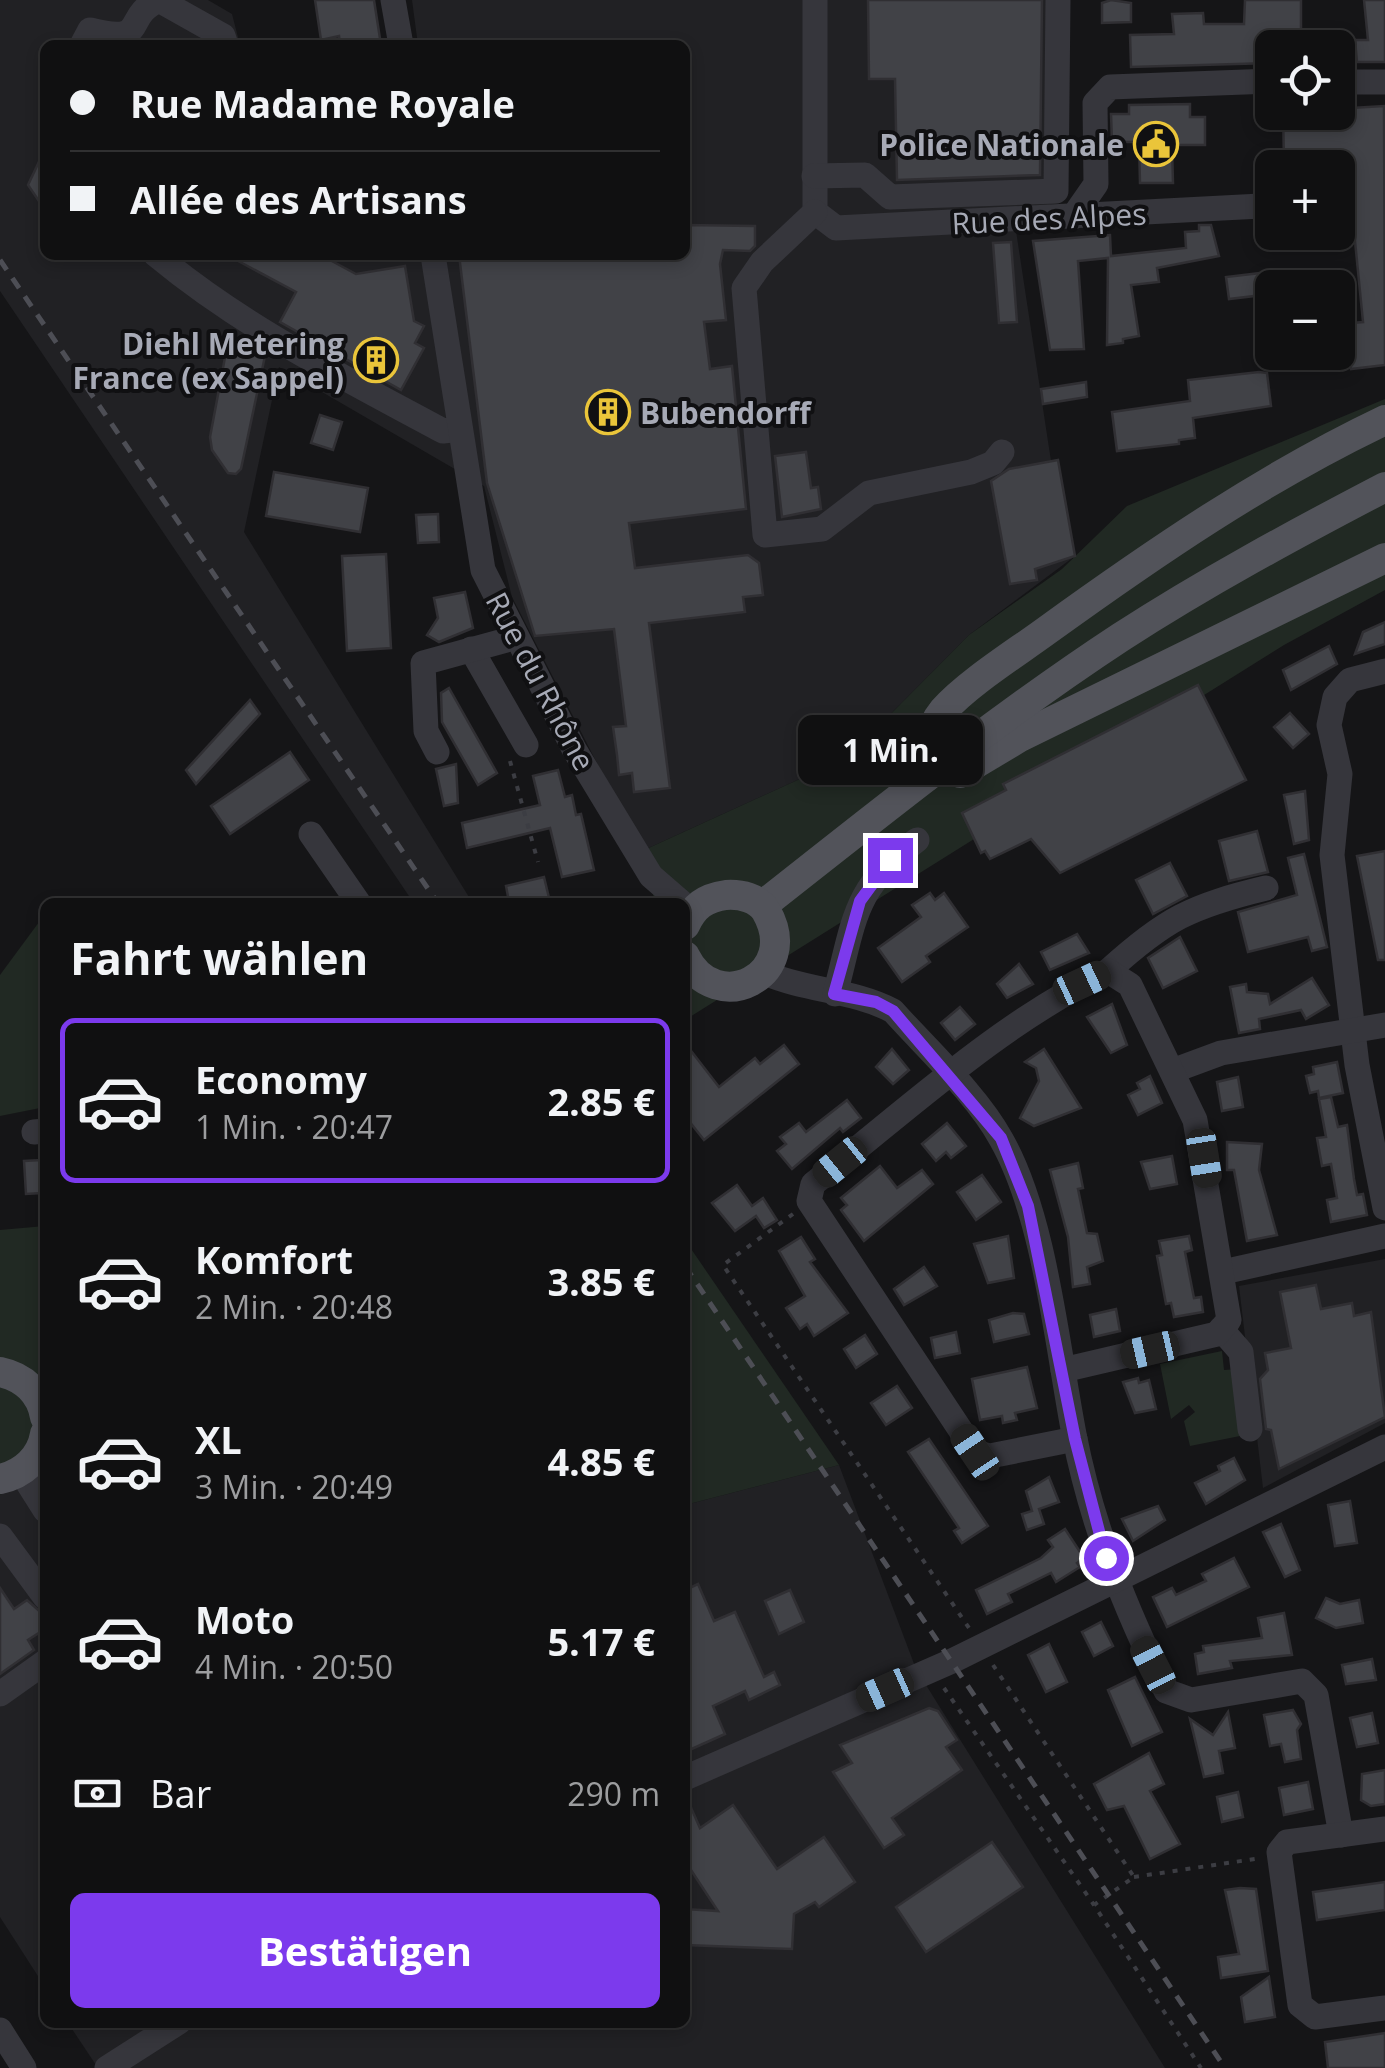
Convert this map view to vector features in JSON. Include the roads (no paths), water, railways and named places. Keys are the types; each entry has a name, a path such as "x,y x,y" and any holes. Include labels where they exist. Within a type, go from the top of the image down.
{"main road":[{"path":"926,777 932,733 943,712 1026,645 1151,555 1328,446 1385,420"},
{"path":"763,906 926,777 1122,637 1264,550 1385,487"},
{"path":"898,799 922,795 1020,737 1385,558"},
{"path":"690,909 710,897 740,894 763,906 776,929 774,956 765,973 738,987 716,986 690,969"},
{"path":"0,1372 23,1380 40,1409"},
{"path":"10,1475 34,1460 40,1437"}],"street":[{"path":"85,40 90,30 118,37 132,31 146,6 159,0 224,40"},
{"path":"392,0 399,40"},
{"path":"814,0 815,212 762,262 744,288 764,535 822,530 869,493 971,472 993,463 1002,452"},
{"path":"814,176 865,175 890,197 1056,191 1058,0"},
{"path":"1072,217 1096,184 1095,104 1100,94 1110,87 1255,82"},
{"path":"1355,82 1385,82"},
{"path":"1057,84 1100,94"},
{"name":"Rue des Alpes","path":"815,212 836,228 1255,206"},
{"path":"162,260 201,292 269,337 443,431 460,429"},
{"name":"Rue du Rhône","path":"435,260 483,570 514,638 574,749 651,876 673,898"},
{"path":"437,752 426,731 422,663 514,638"},
{"path":"471,649 526,745"},
{"path":"1385,671 1350,680 1334,696 1329,725 1340,774 1332,854 1355,1031 1385,1208"},
{"path":"311,834 355,898"},
{"path":"834,994 860,901 873,878 918,840"},
{"path":"1075,1439 990,1456 975,1452 808,1202 813,1184 1057,996 1108,971 1157,927 1202,903 1266,888"},
{"path":"1063,1370 1217,1334 1230,1320 1201,1138 1175,1070 1130,984 1108,971"},
{"path":"765,973 797,987 876,1002 893,1011 1001,1138 1028,1206 1075,1439 1114,1582 1166,1691 1190,1700 1302,1680 1316,1695 1341,1835"},
{"path":"1175,1070 1221,1053 1385,1025"},
{"path":"1223,1272 1385,1236"},
{"path":"1222,1329 1241,1352 1250,1429"},
{"path":"690,1776 981,1646 1385,1448"},
{"path":"10,1475 40,1505"},
{"path":"0,1536 40,1590"},
{"path":"0,1694 40,1666"},
{"path":"1385,1829 1287,1842 1280,1852 1300,2005 1316,2017 1385,2008"},
{"path":"107,2068 169,2028"},
{"path":"0,2030 24,2068"}],"railway":[{"path":"0,260 434,898"},
{"path":"690,1273 1225,2068"}],"place":[{"name":"Police Nationale","path":"1156,144"},
{"name":"Diehl Metering France (ex Sappel)","path":"376,360"},
{"name":"Bubendorff","path":"608,412"}]}
